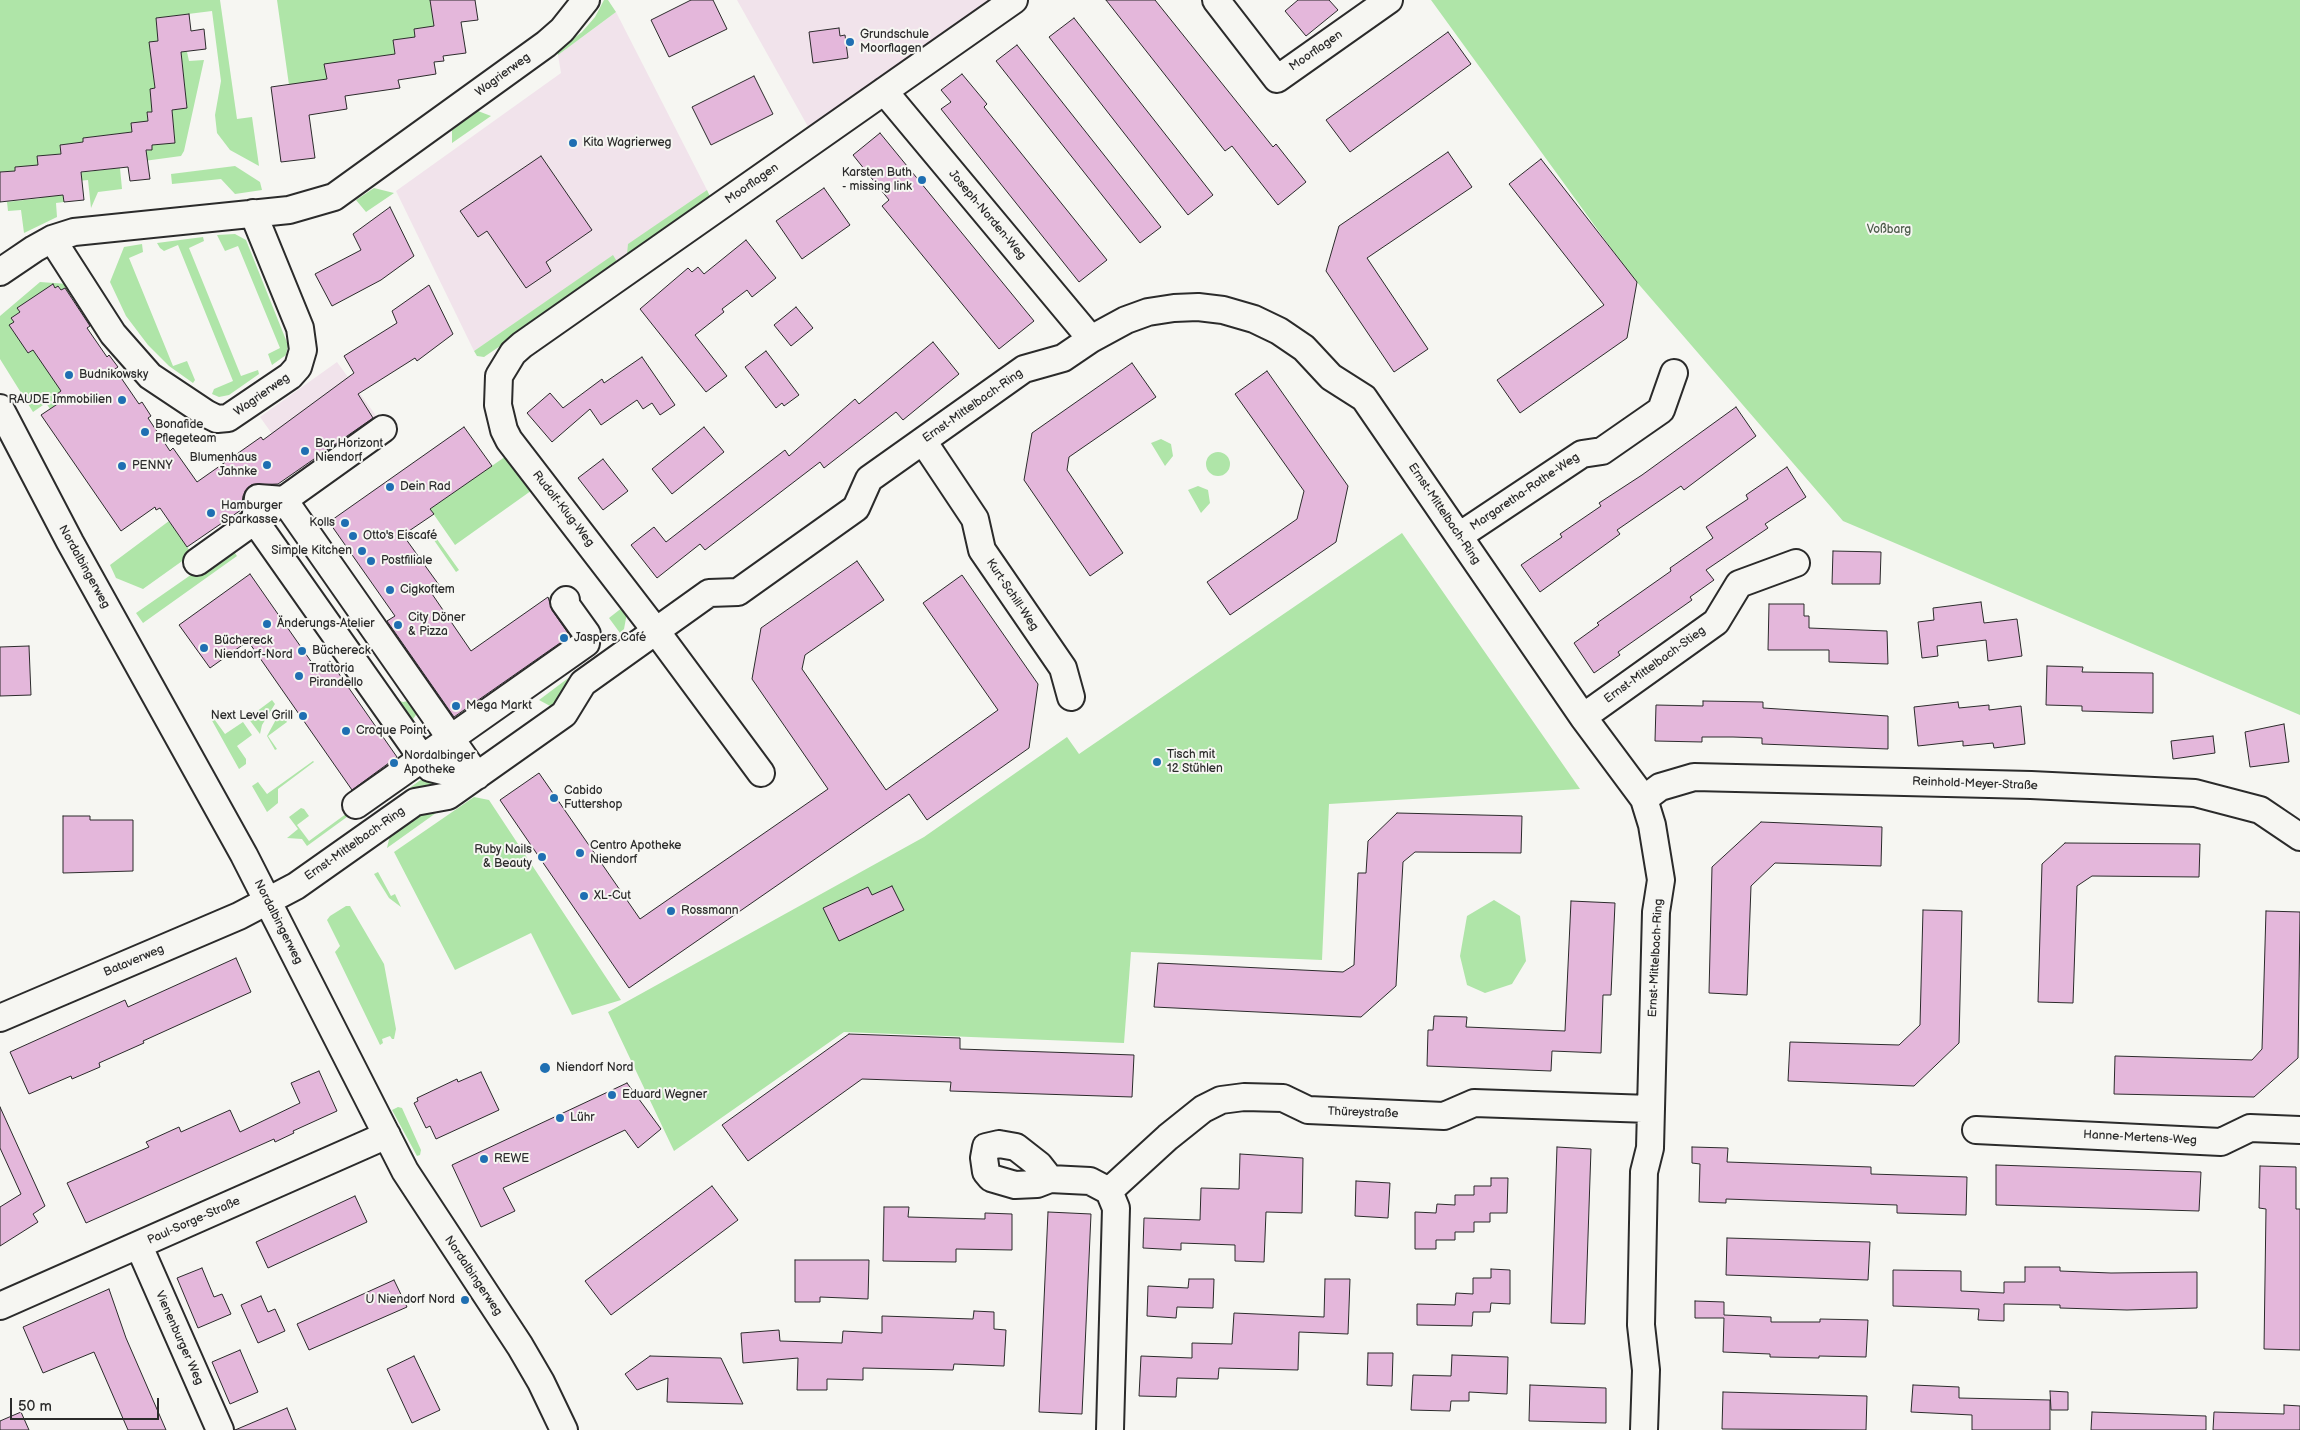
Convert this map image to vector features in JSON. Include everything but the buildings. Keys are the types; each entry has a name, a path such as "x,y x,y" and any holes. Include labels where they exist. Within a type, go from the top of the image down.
{"street":[{"name":"Wagrierweg","path":"0,272 22,256 52,239 74,232 304,207 334,197 546,44 562,30 586,0"},
{"name":"Moorflagen","path":"500,376 513,353 522,345 891,99 1014,0"},
{"name":"Moorflagen","path":"1216,0 1277,79 1388,0"},
{"name":"Joseph-Norden-Weg","path":"891,99 1091,338"},
{"name":"Wagrierweg","path":"52,239 114,334 150,376 207,414 217,419 228,418 290,376 298,367 303,350 300,328 252,213"},
{"name":"Ernst-Mittelbach-Ring","path":"267,901 296,886 415,802 448,796 465,775 564,714 582,683 709,593 738,592 849,514 856,508 869,479 1024,369 1063,358 1091,338 1126,320 1148,312 1198,307 1223,310 1254,319 1279,331 1304,348 1331,377 1364,398 1583,717 1644,798 1652,825 1661,880 1656,912 1650,1148 1644,1172 1641,1325 1646,1370 1644,1430"},
{"name":"Margaretha-Rothe-Weg","path":"1459,536 1582,454 1602,452 1661,410 1674,373"},
{"name":"Rudolf-Klug-Weg","path":"500,376 498,404 504,430 509,440 656,631"},
{"name":"Nordalbingerweg","path":"0,408 70,542 267,901 414,1187 520,1346 541,1382 564,1430"},
{"path":"197,562 383,429"},
{"name":"Kurt-Schill-Weg","path":"923,441 975,519 982,550 1063,668 1072,697"},
{"path":"284,500 450,739 465,775"},
{"path":"254,521 430,768 465,775"},
{"name":"Ernst-Mittelbach-Stieg","path":"1583,717 1716,622 1739,584 1796,563"},
{"path":"356,805 586,643 587,634 567,611"},
{"path":"656,631 761,773"},
{"name":"Reinhold-Meyer-Straße","path":"1644,798 1660,787 1694,776 2031,785 2195,793 2260,810 2300,837"},
{"name":"Bataverweg","path":"0,1018 239,916 267,901"},
{"name":"Thüreystraße","path":"1109,1192 1168,1137 1203,1108 1221,1100 1244,1097 1283,1098 1308,1110 1444,1116 1474,1103 1650,1109"},
{"name":"Hanne-Mertens-Weg","path":"1976,1130 2221,1142 2250,1128 2300,1130"},
{"name":"Paul-Sorge-Straße","path":"0,1306 387,1135"},
{"path":"1050,1179 1090,1181 1109,1192 1116,1208 1117,1229 1110,1430"},
{"name":"Vienenburger Weg","path":"139,1246 220,1430"}],"shaded area":[{"name":"Grundschule Moorflagen","path":"737,0 998,0 811,132"},
{"name":"Kita Wagrierweg","path":"616,12 707,190 629,244 627,254 616,261 612,256 474,351 396,191 561,73 558,55"},
{"path":"337,362 382,424 305,480 260,417"}],"green space":[{"path":"0,0 220,0 237,119 252,117 259,166 230,150 217,133 215,115 221,81 212,11 156,18 158,41 152,64 155,88 150,89 152,112 147,113 148,121 132,132 83,138 83,142 60,145 61,154 38,156 38,165 15,167 15,171 0,172"},
{"path":"277,0 430,0 434,26 414,29 415,37 393,40 395,54 325,65 327,79 289,85"},
{"path":"604,0 608,0 616,12 558,55 557,51 582,32 595,17"},
{"name":"Voßbarg","path":"1431,0 2300,0 2300,715 1843,521 1629,273"},
{"path":"181,52 187,52 189,61 204,60 184,151 181,156 144,161 142,151 152,150 152,145 175,142 172,110 187,108"},
{"path":"478,111 491,116 452,143 452,130"},
{"path":"235,166 260,182 262,190 235,194 221,179 172,184 171,174"},
{"path":"120,168 122,189 98,192 91,208 88,180 78,181 77,173"},
{"path":"62,188 64,202 56,203 57,217 24,233 21,210 8,211 7,202 42,198 41,190"},
{"path":"374,188 394,193 366,212 356,200"},
{"path":"707,190 712,201 627,259 625,255 627,254 628,244"},
{"path":"235,234 246,240 288,345 286,355 272,365 268,354 280,348 238,246 225,251 217,235"},
{"path":"203,237 204,241 189,248 241,376 258,370 259,374 229,395 219,397 212,394 214,389 233,381 178,245 164,251 157,243"},
{"path":"142,244 143,252 129,258 173,366 187,361 195,380 193,383 169,366 148,345 126,316 110,282 124,247"},
{"path":"613,255 619,265 484,357 477,356 474,351"},
{"path":"40,282 68,284 73,292 70,295 65,288 61,290 59,286 55,288 53,284 18,309 20,312 11,318 14,322 9,325 14,333 19,330 27,342 23,345 28,353 33,350 53,373 50,375 62,390 57,394 62,401 50,409 46,403 33,412 0,359 0,316"},
{"path":"1161,439 1171,444 1173,456 1165,466 1151,443"},
{"path":"1218,452 1223,453 1229,459 1229,469 1223,475 1218,476 1213,475 1207,469 1206,464 1207,459 1213,453"},
{"path":"509,454 535,488 455,545 430,509"},
{"path":"1198,486 1208,490 1210,503 1201,513 1188,490"},
{"path":"169,521 192,554 143,589 116,578 110,565"},
{"path":"429,528 459,570 456,572 427,530"},
{"path":"1402,533 1580,789 1329,804 1322,960 1131,952 1124,1043 844,1032 674,1151 608,1012 924,837 1067,737 1079,754"},
{"path":"231,547 237,556 143,623 136,613"},
{"path":"623,607 627,613 624,629 620,633 609,618"},
{"path":"575,673 560,702 552,707 539,700"},
{"path":"392,690 400,701 408,701 418,712 413,719 418,728 416,730 391,694"},
{"path":"272,700 275,704 262,725 260,734 248,718"},
{"path":"280,712 287,722 268,736 277,749 275,750 267,736"},
{"path":"212,716 225,734 243,722 252,735 237,746 246,759 246,764 239,769 210,717"},
{"path":"313,761 278,789 278,803 267,812 252,786 258,782 267,794"},
{"path":"429,774 450,786 439,790 428,786 392,811 350,834 348,832"},
{"path":"474,797 489,800 621,1000 572,1015 531,933 455,970 394,852"},
{"path":"436,803 443,808 387,848 390,835"},
{"path":"301,808 309,816 297,825 309,841 350,811 351,814 307,846 302,839 287,838 298,829 289,817"},
{"path":"378,872 391,896 395,894 401,907 389,898 374,874"},
{"path":"1494,900 1520,916 1526,961 1512,984 1485,993 1467,985 1460,956 1467,916"},
{"path":"346,906 350,906 384,964 396,1029 394,1039 390,1036 382,1039 383,1043 380,1045 335,952 340,946 327,920"},
{"path":"398,1107 402,1108 421,1150 420,1155 417,1156 392,1110"}],"place":[{"name":"Grundschule Moorflagen","path":"850,42"},
{"name":"Kita Wagrierweg","path":"573,143"},
{"name":"Karsten Buth - missing link","path":"922,180"},
{"name":"Budnikowsky","path":"69,375"},
{"name":"RAUDE Immobilien","path":"122,400"},
{"name":"Bonafide Pflegeteam","path":"145,432"},
{"name":"Bar Horizont Niendorf","path":"305,451"},
{"name":"Blumenhaus Jahnke","path":"267,465"},
{"name":"PENNY","path":"122,466"},
{"name":"Dein Rad","path":"390,487"},
{"name":"Hamburger Sparkasse","path":"211,513"},
{"name":"Kolls","path":"345,523"},
{"name":"Otto's Eiscafé","path":"353,536"},
{"name":"Simple Kitchen","path":"362,551"},
{"name":"Postfiliale","path":"371,561"},
{"name":"Cigkoftem","path":"390,590"},
{"name":"Änderungs-Atelier","path":"267,624"},
{"name":"City Döner & Pizza","path":"398,625"},
{"name":"Jaspers Café","path":"564,638"},
{"name":"Büchereck Niendorf-Nord","path":"204,648"},
{"name":"Büchereck","path":"302,651"},
{"name":"Trattoria Pirandello","path":"299,676"},
{"name":"Mega Markt","path":"456,706"},
{"name":"Next Level Grill","path":"303,716"},
{"name":"Croque Point","path":"346,731"},
{"name":"Tisch mit 12 Stühlen","path":"1157,762"},
{"name":"Nordalbinger Apotheke","path":"394,763"},
{"name":"Cabido Futtershop","path":"554,798"},
{"name":"Centro Apotheke Niendorf","path":"580,853"},
{"name":"Ruby Nails & Beauty","path":"542,857"},
{"name":"XL-Cut","path":"584,896"},
{"name":"Rossmann","path":"671,911"},
{"name":"Niendorf Nord","path":"545,1068"},
{"name":"Eduard Wegner","path":"612,1095"},
{"name":"Lühr","path":"560,1118"},
{"name":"REWE","path":"484,1159"},
{"name":"U Niendorf Nord","path":"465,1300"}]}
